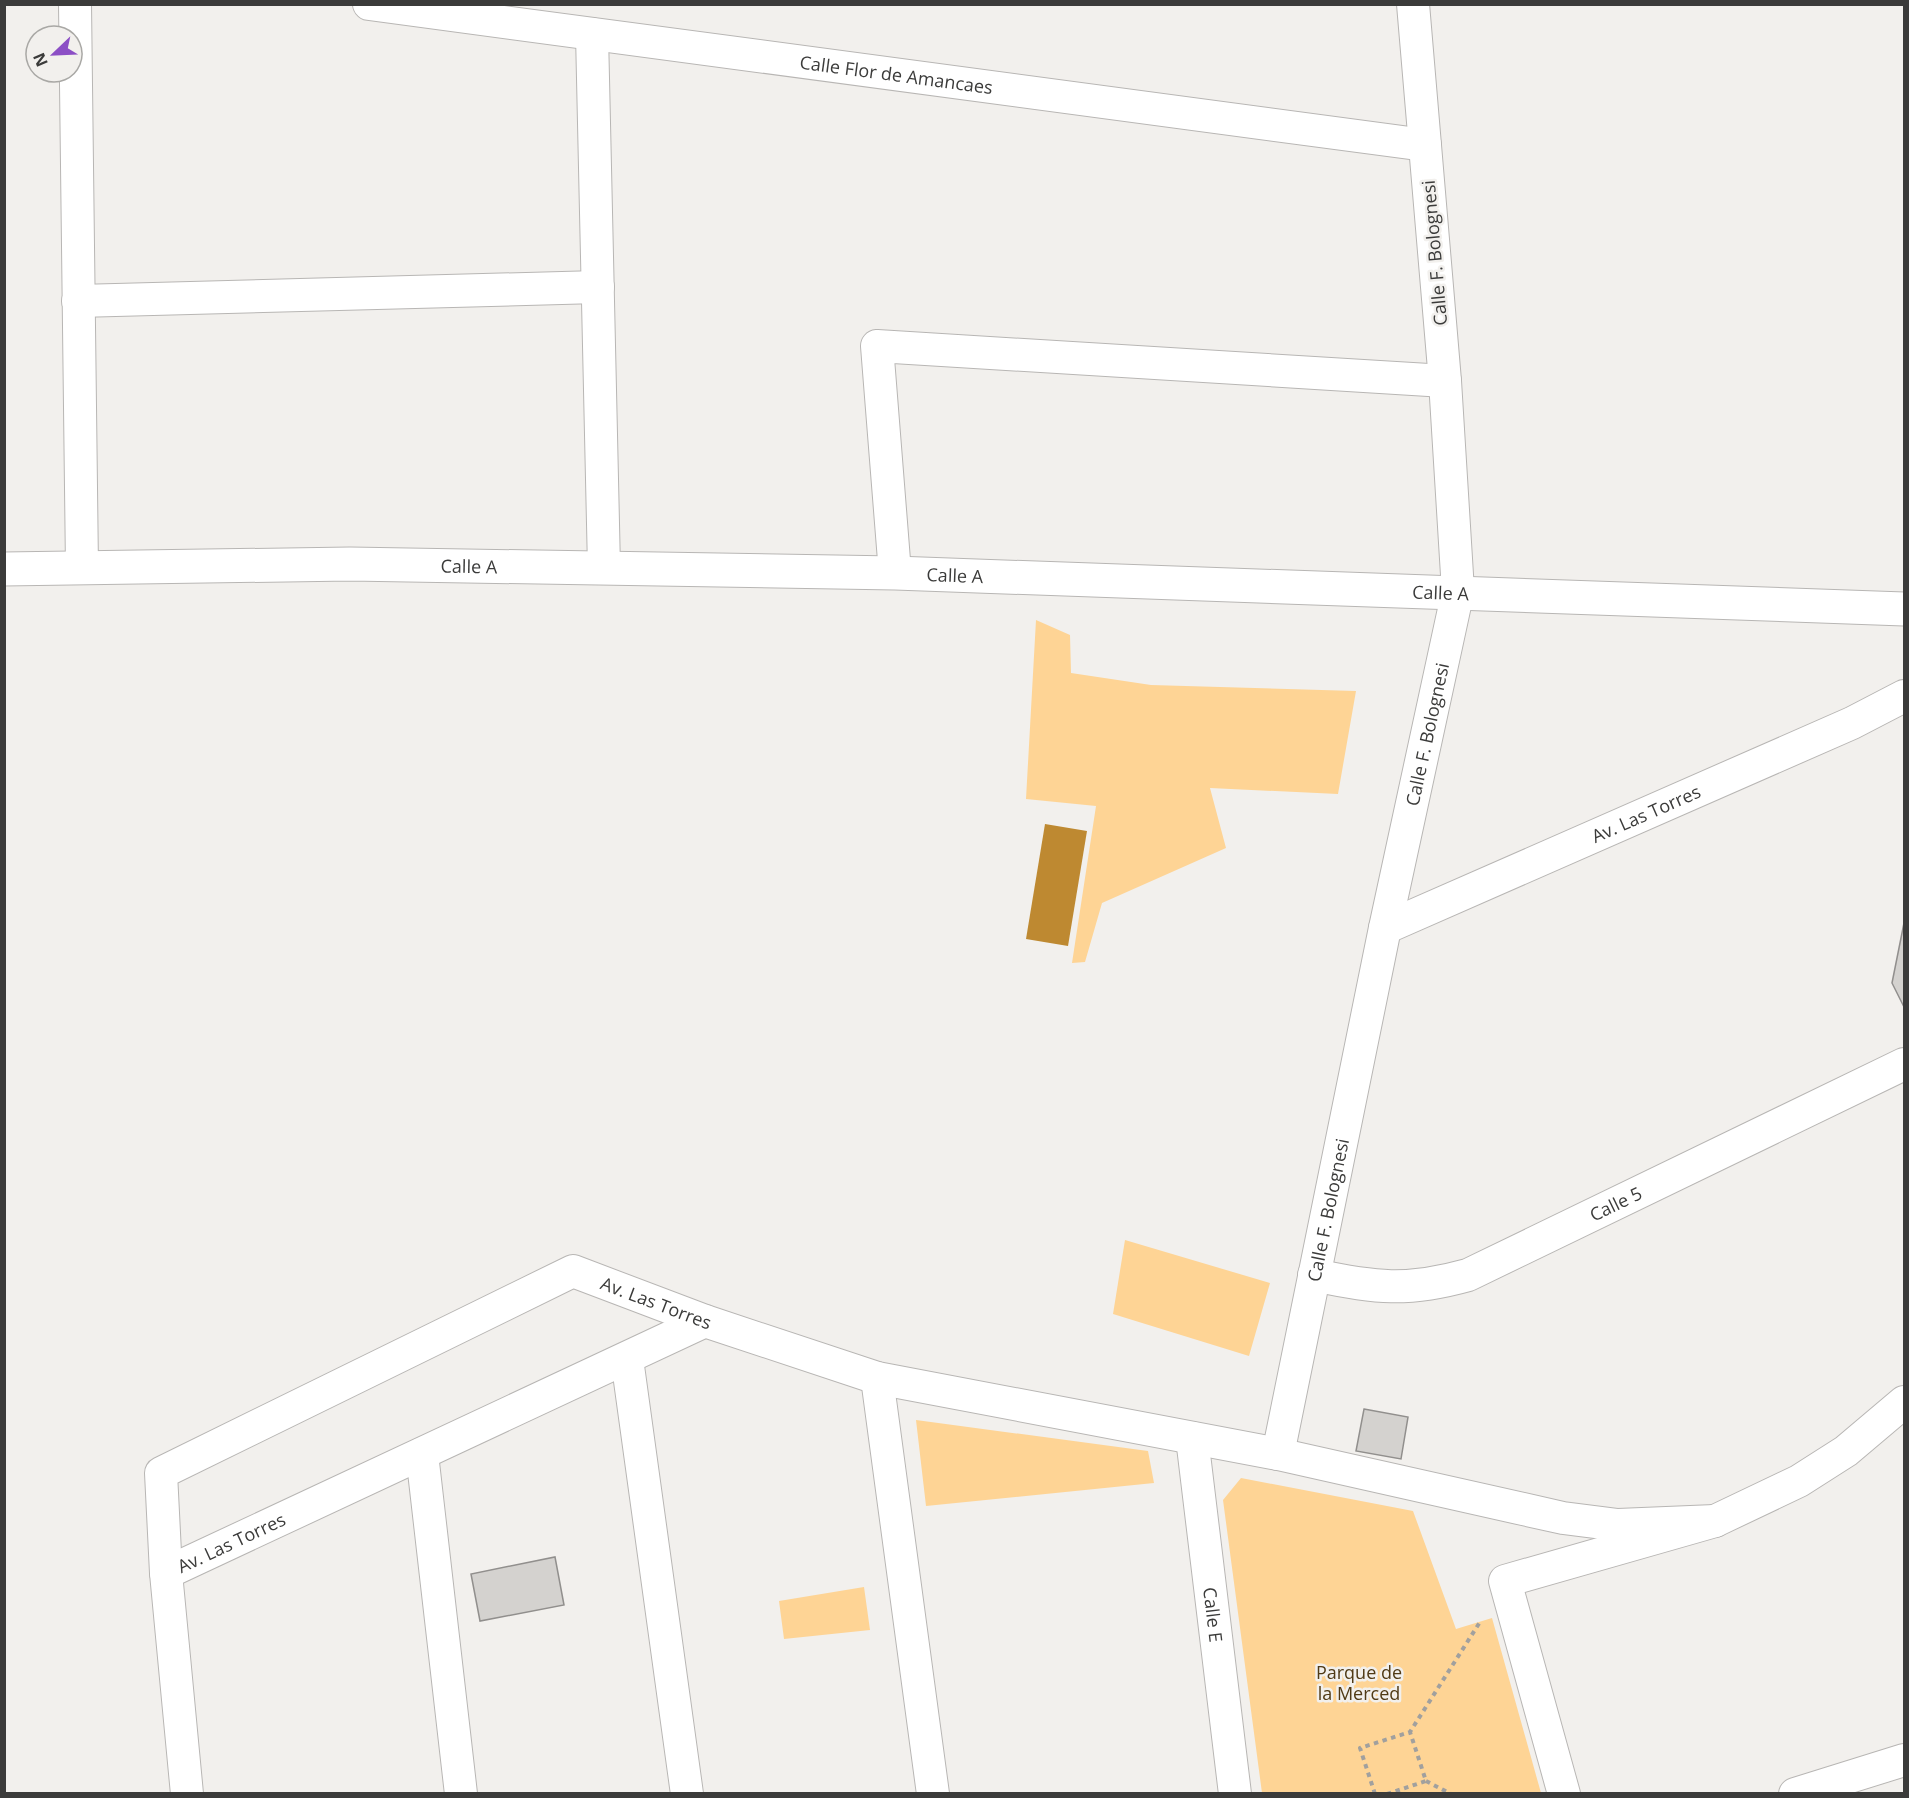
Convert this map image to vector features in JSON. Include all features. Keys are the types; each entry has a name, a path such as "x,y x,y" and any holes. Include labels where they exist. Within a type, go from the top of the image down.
{"street":[{"path":"75,4 82,568"},
{"name":"Calle Flor de Amancaes","path":"369,4 1425,145"},
{"name":"Calle F. Bolognesi","path":"1278,1454 1385,928 1458,591 1445,381 1413,4"},
{"path":"592,34 604,568"},
{"path":"78,301 598,287"},
{"path":"894,573 878,346 1445,381"},
{"name":"Calle A","path":"4,569 350,564 894,573 1458,591 1905,609"},
{"name":"Av. Las Torres","path":"1385,928 1852,723 1905,696"},
{"name":"Calle 5","path":"1314,1275 1367,1286 1405,1288 1433,1285 1468,1275 1905,1064"},
{"name":"Av. Las Torres","path":"573,1270 705,1321 627,1359 166,1573 161,1473 573,1270"},
{"path":"705,1321 877,1378 1278,1454 1563,1518 1618,1525 1716,1521"},
{"path":"627,1359 687,1794"},
{"path":"877,1378 933,1794"},
{"path":"1564,1794 1505,1581 1716,1521 1799,1481 1846,1451 1905,1402"},
{"name":"Calle E","path":"1192,1438 1235,1794"},
{"path":"422,1454 461,1794"},
{"path":"166,1573 187,1794"},
{"path":"1796,1794 1905,1760"}],"path":[{"path":"1375,1794 1360,1748 1410,1732 1505,1581"},
{"path":"1410,1732 1426,1781 1451,1794"},
{"path":"1387,1794 1426,1781"}],"green space":[{"path":"1036,620 1070,635 1071,673 1151,685 1356,691 1338,794 1210,788 1226,848 1102,903 1085,962 1072,963 1096,806 1026,799"},
{"path":"1125,1240 1270,1283 1249,1356 1113,1314"},
{"path":"916,1420 1148,1451 1154,1483 926,1506"},
{"name":"Parque de la Merced","path":"1241,1478 1413,1511 1456,1629 1492,1618 1541,1793 1262,1793 1223,1500"},
{"path":"864,1587 870,1630 784,1639 779,1601"}],"shaded area":[{"path":"1045,824 1087,831 1068,946 1026,939"}],"building":[{"path":"1904,923 1904,1007 1892,983"},
{"path":"1364,1409 1408,1417 1401,1459 1356,1451"},
{"path":"555,1557 564,1605 480,1621 471,1574"}]}
